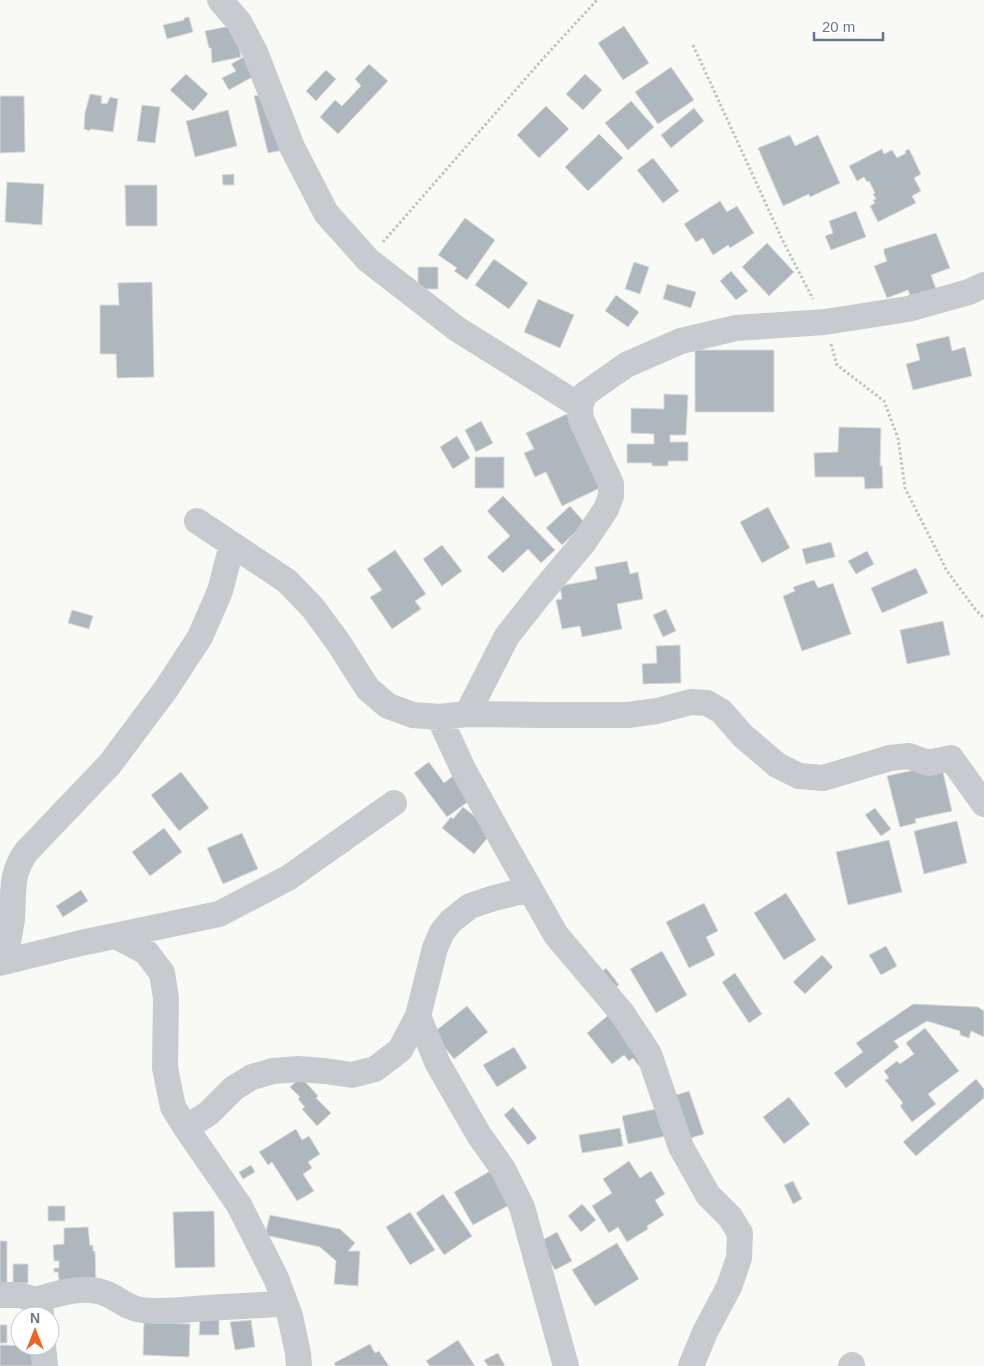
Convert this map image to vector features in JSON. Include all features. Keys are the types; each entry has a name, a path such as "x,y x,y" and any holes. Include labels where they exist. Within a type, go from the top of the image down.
{"street":[{"path":"220,0 240,22 255,52 292,147 326,213 368,260 457,329 580,406"},
{"path":"467,714 507,636 541,592 584,542 606,509 611,496 611,484 580,419 580,406 586,394 626,365 681,341 736,328 825,322 908,310 969,292 984,285"},
{"path":"197,521 287,581 313,608 338,642 368,689 388,706 413,715 439,717 467,714 628,715 657,711 691,702 707,703 721,712 743,736 777,765 798,776 823,778 890,758 909,756 928,763 951,758 984,804"},
{"path":"232,546 220,591 200,637 166,690 110,764 26,852 19,862 14,877 12,919 3,962 218,914 288,878 394,803"},
{"path":"439,717 463,769 556,935 622,1013 649,1054 681,1147 708,1195 730,1217 740,1233 739,1258 729,1287 705,1332 691,1366"},
{"path":"186,1128 209,1113 234,1088 252,1077 273,1071 298,1069 352,1076 375,1069 400,1050 418,1016 435,948 442,932 451,921 470,906 530,889"},
{"path":"116,936 146,952 162,973 166,998 165,1068 173,1107 239,1205 276,1278 290,1316 298,1353 298,1366"},
{"path":"418,1016 438,1064 479,1135 503,1169 522,1207 566,1366"},
{"path":"42,1306 70,1292 91,1289 107,1294 140,1310 162,1311 285,1303"},
{"path":"0,1295 20,1295 35,1306"}],"path":[{"path":"368,260 540,62 597,0"},
{"path":"693,45 783,241 825,322 837,365 884,401 898,438 905,488 947,570 984,618"}],"building":[{"path":"189,17 193,32 167,39 163,25"},
{"path":"235,25 241,57 212,63 211,48 209,48 205,31"},
{"path":"624,26 649,63 623,80 598,43"},
{"path":"244,57 254,76 229,90 222,78 236,71 231,64"},
{"path":"369,64 388,81 338,134 320,117 335,100 342,106 361,86 355,79"},
{"path":"671,67 694,100 658,124 635,92"},
{"path":"326,70 336,79 316,101 306,91"},
{"path":"186,74 208,94 193,111 170,90"},
{"path":"585,74 602,90 583,110 566,94"},
{"path":"270,93 284,150 268,153 254,96"},
{"path":"90,94 102,96 101,103 107,104 110,97 118,99 113,132 84,129 85,113"},
{"path":"0,96 24,96 25,152 0,153"},
{"path":"631,101 654,127 628,150 605,123"},
{"path":"142,105 160,107 155,143 137,141"},
{"path":"546,106 569,129 539,158 517,135"},
{"path":"694,108 704,121 671,148 661,135"},
{"path":"228,110 237,146 195,157 186,121"},
{"path":"599,134 623,158 588,191 565,167"},
{"path":"790,135 795,146 818,135 840,183 810,197 809,194 783,206 758,148"},
{"path":"882,149 884,154 892,150 897,158 909,149 921,174 914,178 921,191 912,196 916,203 878,222 870,206 875,203 873,200 876,199 869,181 867,182 864,177 857,181 849,166"},
{"path":"653,158 679,191 663,203 637,170"},
{"path":"234,174 234,185 223,185 222,175"},
{"path":"7,182 44,184 42,225 5,222"},
{"path":"125,185 157,185 157,226 126,226"},
{"path":"720,201 727,212 737,206 754,233 730,248 728,245 713,255 703,238 696,242 684,224"},
{"path":"856,211 866,237 831,250 825,236 833,233 829,221"},
{"path":"465,218 495,240 467,280 454,271 457,268 438,255"},
{"path":"936,233 950,268 931,275 936,289 911,298 908,290 887,298 874,266 887,261 884,249"},
{"path":"767,243 794,272 769,296 742,267"},
{"path":"494,259 528,283 509,309 475,285"},
{"path":"634,262 649,267 640,294 625,289"},
{"path":"418,267 438,267 438,289 418,289"},
{"path":"731,271 748,291 736,300 720,281"},
{"path":"152,282 154,377 117,378 116,354 100,354 100,305 119,305 118,283"},
{"path":"667,284 696,292 691,308 663,299"},
{"path":"616,295 639,312 628,327 605,311"},
{"path":"538,299 574,315 560,348 524,332"},
{"path":"949,336 952,351 965,347 972,376 913,390 906,364 920,360 916,344"},
{"path":"695,350 774,350 774,412 695,412"},
{"path":"664,394 688,395 686,435 670,435 670,442 688,442 688,461 668,461 668,466 652,466 652,463 627,463 627,444 654,444 654,434 631,433 631,408 664,409"},
{"path":"567,414 602,487 562,506 546,472 535,477 524,453 534,449 526,433"},
{"path":"481,421 493,443 476,452 465,430"},
{"path":"839,427 881,428 880,466 882,465 883,488 865,489 864,477 815,477 814,453 838,452"},
{"path":"457,436 470,458 453,469 440,447"},
{"path":"475,457 504,457 504,488 475,488"},
{"path":"503,496 555,550 541,563 528,549 503,573 487,557 510,536 487,511"},
{"path":"570,506 585,523 562,545 546,528"},
{"path":"768,507 790,548 762,563 740,522"},
{"path":"831,542 835,557 806,564 802,549"},
{"path":"442,545 462,571 442,586 423,559"},
{"path":"395,550 426,594 415,601 421,609 392,629 370,597 382,590 367,569"},
{"path":"867,551 874,564 856,574 848,561"},
{"path":"627,561 630,574 638,572 643,599 617,604 622,629 582,637 580,626 562,629 556,600 562,599 560,586 597,579 595,567"},
{"path":"916,568 928,593 882,613 871,588"},
{"path":"814,580 818,588 833,583 851,634 802,651 783,596 795,591 793,587"},
{"path":"666,609 676,631 663,637 653,615"},
{"path":"72,610 93,616 89,629 68,623"},
{"path":"943,621 950,655 907,664 900,630"},
{"path":"680,645 681,683 643,684 642,664 657,663 656,646"},
{"path":"429,762 444,783 456,774 473,798 447,817 414,773"},
{"path":"941,764 952,811 915,819 916,823 900,827 887,776"},
{"path":"181,772 209,808 179,831 151,795"},
{"path":"463,807 493,831 474,854 442,828"},
{"path":"875,808 891,829 881,836 865,815"},
{"path":"957,821 967,863 924,874 914,831"},
{"path":"164,828 182,852 150,876 132,852"},
{"path":"242,833 258,869 223,884 207,848"},
{"path":"889,840 902,892 848,905 836,852"},
{"path":"81,890 88,901 63,917 56,906"},
{"path":"786,893 816,940 784,960 754,913"},
{"path":"704,903 718,931 706,937 715,955 689,968 666,922"},
{"path":"886,946 897,966 881,975 869,955"},
{"path":"662,951 687,995 656,1013 630,969"},
{"path":"822,955 833,967 805,994 793,982"},
{"path":"606,968 619,985 609,992 597,976"},
{"path":"735,973 762,1014 749,1023 722,982"},
{"path":"913,1004 978,1007 984,1011 984,1037 971,1031 969,1038 960,1035 960,1031 927,1021 894,1041 899,1047 846,1088 834,1073 863,1052 856,1043"},
{"path":"467,1006 488,1032 454,1059 433,1033"},
{"path":"611,1013 649,1058 639,1066 633,1058 629,1061 624,1055 612,1064 587,1033"},
{"path":"925,1028 959,1071 928,1094 936,1104 912,1122 900,1106 903,1103 885,1080 889,1078 884,1071 897,1061 900,1064 914,1054 906,1043"},
{"path":"514,1047 527,1068 497,1087 483,1065"},
{"path":"301,1077 318,1096 316,1098 331,1113 317,1126 302,1109 305,1107 298,1099 300,1097 290,1087"},
{"path":"976,1079 984,1089 984,1098 916,1156 903,1142"},
{"path":"689,1091 704,1134 685,1140 670,1097"},
{"path":"789,1097 810,1124 784,1144 763,1117"},
{"path":"513,1107 537,1138 528,1145 504,1115"},
{"path":"661,1108 666,1136 628,1144 622,1116"},
{"path":"620,1128 623,1146 582,1153 579,1135"},
{"path":"296,1129 302,1140 309,1136 320,1154 308,1162 312,1168 303,1174 314,1191 297,1201 272,1162 268,1165 259,1152"},
{"path":"629,1161 640,1178 651,1171 665,1194 655,1200 664,1215 647,1226 648,1229 627,1242 618,1227 609,1233 592,1206 612,1193 603,1179"},
{"path":"251,1165 255,1172 243,1179 239,1172"},
{"path":"492,1170 511,1204 473,1225 454,1192"},
{"path":"793,1181 802,1199 793,1204 784,1185"},
{"path":"443,1194 472,1236 444,1255 416,1213"},
{"path":"582,1204 596,1220 581,1232 568,1216"},
{"path":"48,1206 65,1206 65,1221 48,1221"},
{"path":"214,1211 215,1267 175,1268 173,1212"},
{"path":"410,1212 435,1250 410,1265 386,1227"},
{"path":"270,1215 340,1229 355,1243 348,1251 360,1251 358,1286 334,1284 336,1261 320,1247 265,1235"},
{"path":"88,1227 90,1246 93,1245 93,1251 95,1251 96,1284 61,1283 58,1272 54,1272 54,1268 59,1268 59,1261 54,1261 53,1245 64,1244 64,1228"},
{"path":"557,1232 572,1261 555,1270 539,1242"},
{"path":"0,1241 7,1241 7,1285 0,1285"},
{"path":"617,1243 639,1279 595,1306 572,1270"},
{"path":"13,1264 28,1264 28,1283 13,1283"},
{"path":"200,1318 219,1318 219,1335 199,1335"},
{"path":"251,1320 255,1347 235,1350 230,1322"},
{"path":"144,1322 190,1324 189,1357 143,1355"},
{"path":"0,1325 7,1325 7,1343 0,1343"},
{"path":"458,1340 475,1366 430,1366 426,1361"},
{"path":"370,1344 375,1353 379,1351 389,1366 336,1366 334,1363"},
{"path":"0,1345 10,1345 10,1356 35,1356 35,1366 0,1366"},
{"path":"498,1353 505,1366 488,1366 484,1360"}]}
